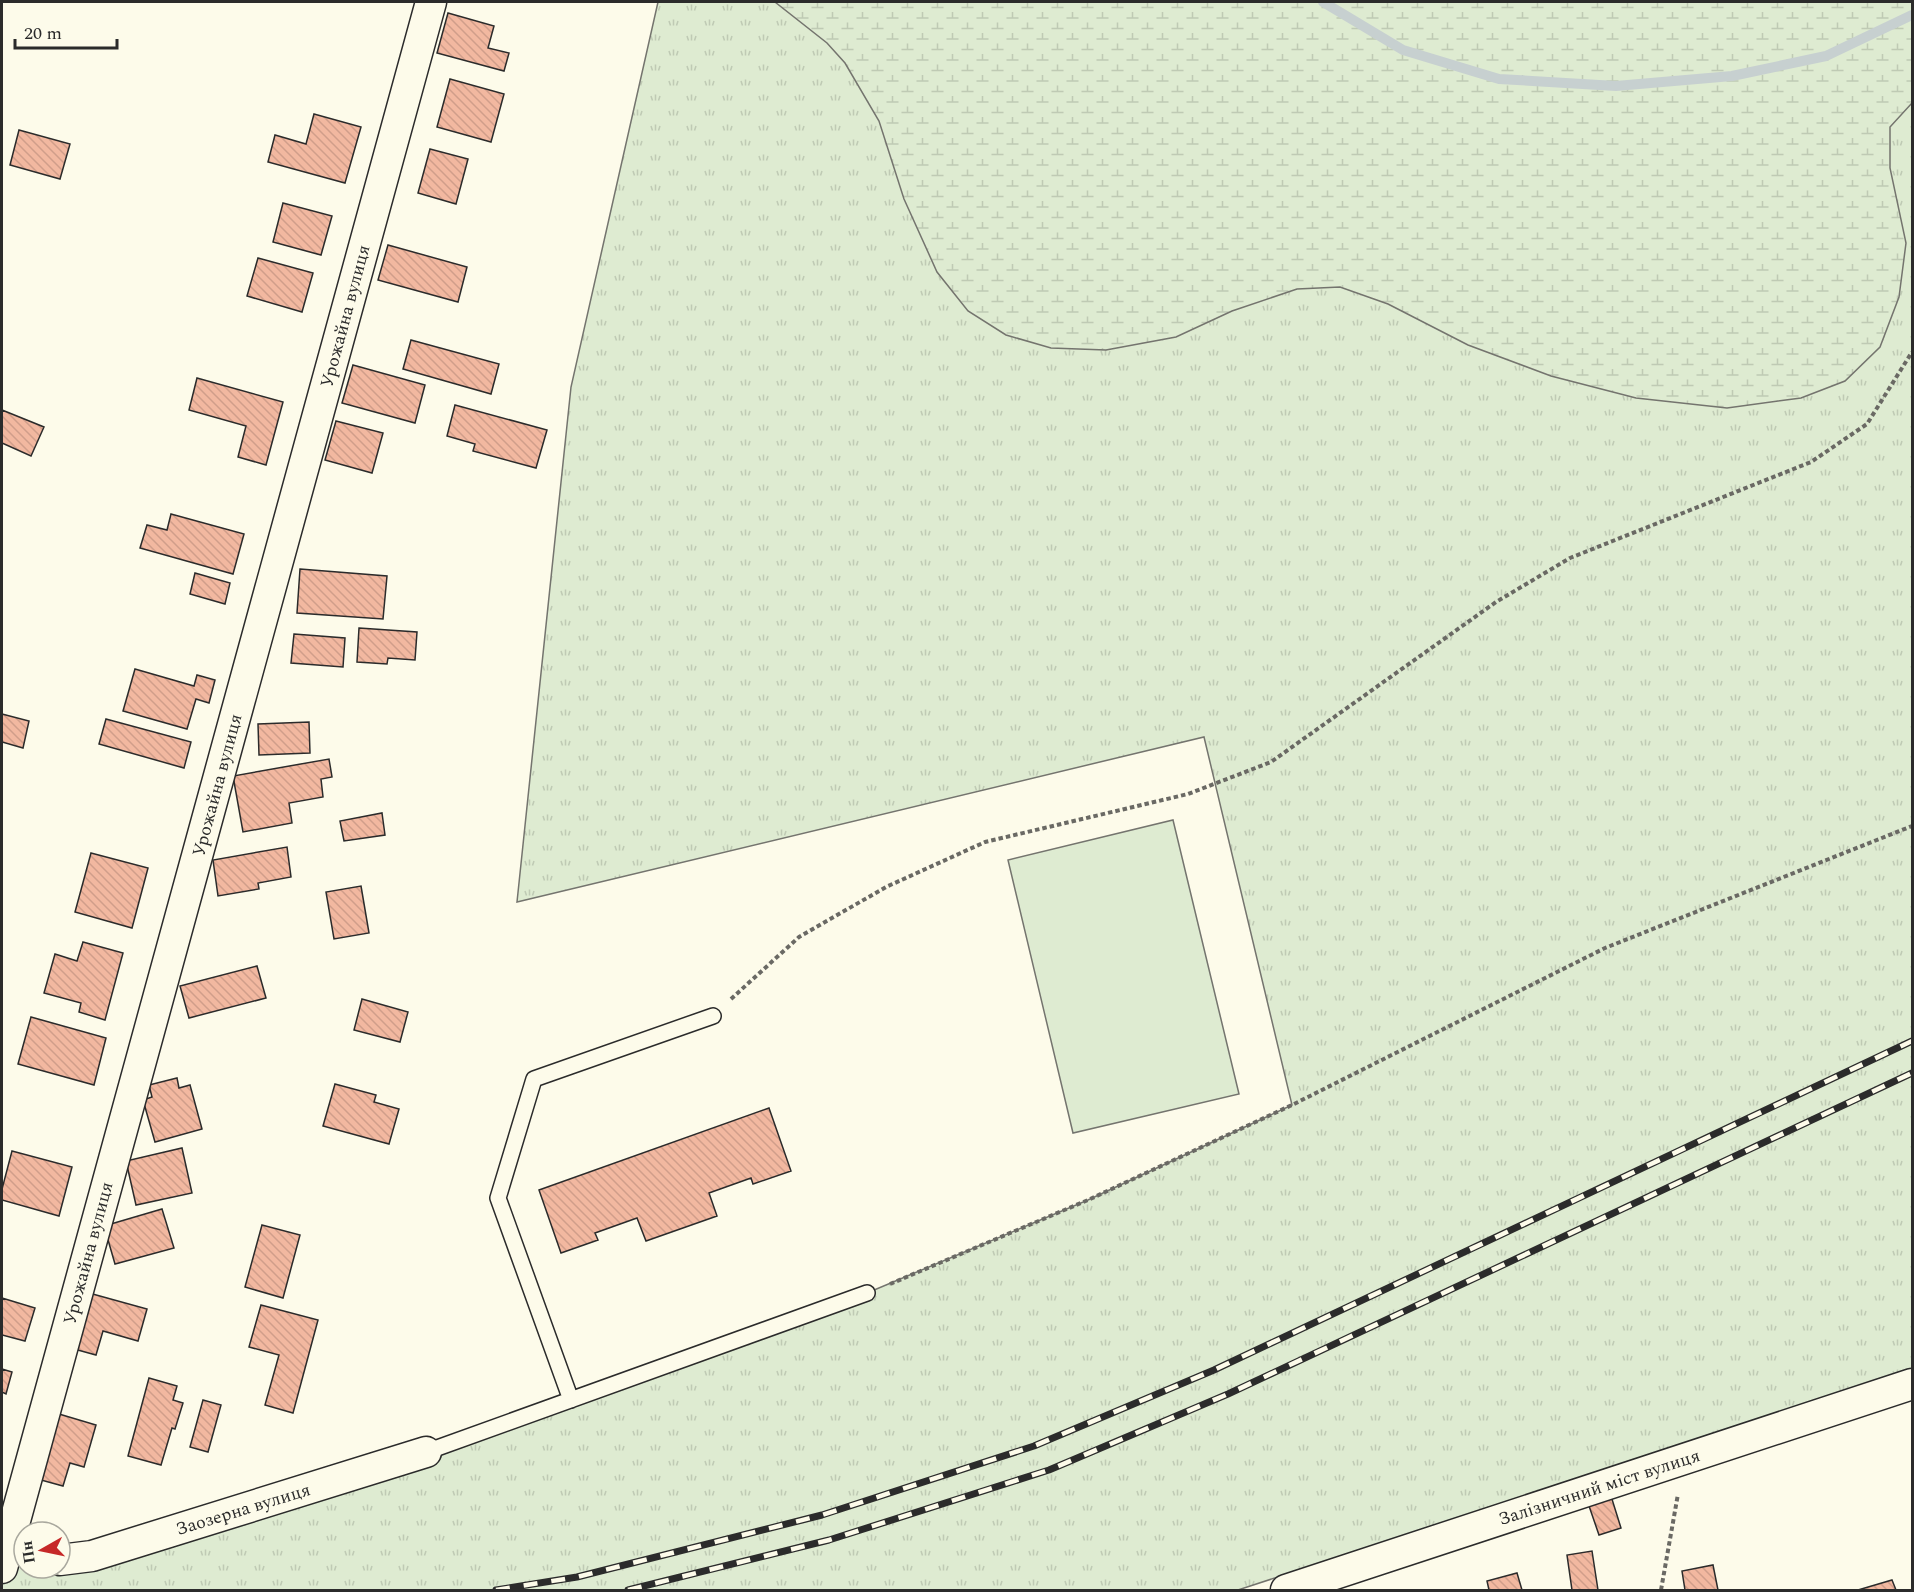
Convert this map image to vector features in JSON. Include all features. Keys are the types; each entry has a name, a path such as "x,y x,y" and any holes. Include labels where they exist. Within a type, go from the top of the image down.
{"street":[{"name":"Урожайна вулиця","path":"9,1567 431,2"},
{"name":"Залізничний міст вулиця","path":"1286,1590 1912,1384"},
{"name":"Заозерна вулиця","path":"72,1558 92,1556 426,1452"}],"lane":[{"path":"571,1400 498,1198 534,1079 713,1016"},
{"path":"426,1452 867,1293"}],"path":[{"path":"713,1016 799,937 886,887 985,842 1188,794 1271,762 1496,602 1570,558 1810,462 1867,424 1912,352"},
{"path":"867,1293 1088,1200 1292,1105 1605,948 1912,826"},
{"path":"1660,1590 1685,1459"}],"green space":[{"path":"658,2 1912,2 1912,1369 1238,1590 2,1590 2,1568 12,1567 12,1580 72,1580 72,1564 426,1452 867,1293 1088,1200 1292,1105 1204,737 517,902 571,387"},
{"path":"775,2 1912,2 1912,103 1890,127 1890,168 1906,243 1899,297 1880,347 1845,381 1801,398 1727,408 1636,398 1551,376 1468,345 1388,304 1340,287 1297,289 1232,311 1176,337 1106,350 1051,348 1006,335 968,311 937,272 904,199 879,121 845,63 827,43"},
{"path":"1173,820 1239,1094 1073,1133 1008,860"}],"building":[{"path":"448,13 494,26 488,48 509,53 504,71 437,53"},
{"path":"450,79 504,94 491,142 437,127"},
{"path":"314,114 361,127 345,183 268,162 275,135 306,144"},
{"path":"19,130 70,144 60,179 10,165"},
{"path":"430,149 468,159 456,204 418,193"},
{"path":"283,203 332,216 321,255 273,242"},
{"path":"388,245 467,267 458,302 378,280"},
{"path":"258,258 313,273 302,312 247,296"},
{"path":"411,340 499,364 491,394 403,369"},
{"path":"353,365 425,385 415,423 342,403"},
{"path":"197,378 283,402 266,465 238,457 246,426 189,410"},
{"path":"455,405 547,430 536,468 473,451 475,444 447,436"},
{"path":"2,410 44,427 31,456 2,443"},
{"path":"336,421 383,433 372,473 325,460"},
{"path":"171,514 244,534 233,574 140,548 147,525 167,530"},
{"path":"300,569 387,576 383,619 297,613"},
{"path":"195,573 230,583 225,604 190,594"},
{"path":"359,628 417,632 415,660 388,658 387,664 357,662"},
{"path":"294,634 345,638 343,667 291,663"},
{"path":"135,669 194,686 197,675 215,680 209,703 196,699 187,729 123,711"},
{"path":"2,714 29,721 23,748 2,742"},
{"path":"106,719 191,742 184,768 99,744"},
{"path":"309,722 310,753 259,755 258,724"},
{"path":"329,759 332,777 321,779 323,797 289,803 292,823 243,832 233,776"},
{"path":"382,813 385,835 344,841 340,821"},
{"path":"287,847 291,877 258,883 259,889 218,896 213,860"},
{"path":"91,853 148,868 132,928 75,912"},
{"path":"361,886 369,933 334,939 326,892"},
{"path":"83,942 123,953 105,1020 79,1012 81,1003 44,993 55,954 77,961"},
{"path":"257,966 266,998 189,1018 180,986"},
{"path":"362,999 408,1012 400,1042 354,1030"},
{"path":"31,1017 106,1038 94,1085 18,1064"},
{"path":"177,1078 179,1088 190,1085 202,1129 155,1142 143,1100 152,1097 149,1085"},
{"path":"335,1084 376,1095 374,1102 399,1109 389,1144 323,1126"},
{"path":"769,1108 791,1171 753,1184 751,1178 709,1193 717,1216 646,1241 637,1218 595,1233 598,1240 561,1253 539,1190"},
{"path":"182,1148 192,1193 136,1205 126,1161"},
{"path":"12,1151 72,1167 59,1216 2,1200 2,1189"},
{"path":"162,1209 174,1248 115,1264 104,1226"},
{"path":"262,1225 300,1235 283,1298 245,1287"},
{"path":"89,1293 147,1309 138,1341 103,1331 96,1355 74,1349"},
{"path":"2,1298 35,1308 25,1341 2,1335"},
{"path":"261,1305 318,1320 293,1413 265,1405 279,1355 249,1347"},
{"path":"2,1369 12,1372 6,1394 2,1392"},
{"path":"149,1378 177,1386 173,1400 183,1403 175,1429 172,1428 161,1465 128,1456"},
{"path":"203,1400 221,1405 208,1452 190,1447"},
{"path":"59,1414 96,1425 84,1467 70,1463 63,1486 41,1480"},
{"path":"1611,1496 1621,1528 1599,1535 1588,1503"},
{"path":"1592,1551 1598,1590 1572,1590 1567,1555"},
{"path":"1713,1565 1718,1590 1685,1590 1682,1571"},
{"path":"1517,1573 1522,1590 1489,1590 1487,1581"},
{"path":"1892,1580 1896,1590 1858,1590"}],"waterway":[{"path":"1323,2 1403,50 1499,79 1616,86 1732,76 1826,56 1912,15"}],"railway":[{"path":"496,1590 577,1577 822,1515 1034,1446 1214,1370 1912,1041"},
{"path":"628,1590 829,1540 1049,1470 1228,1394 1912,1073"}]}
